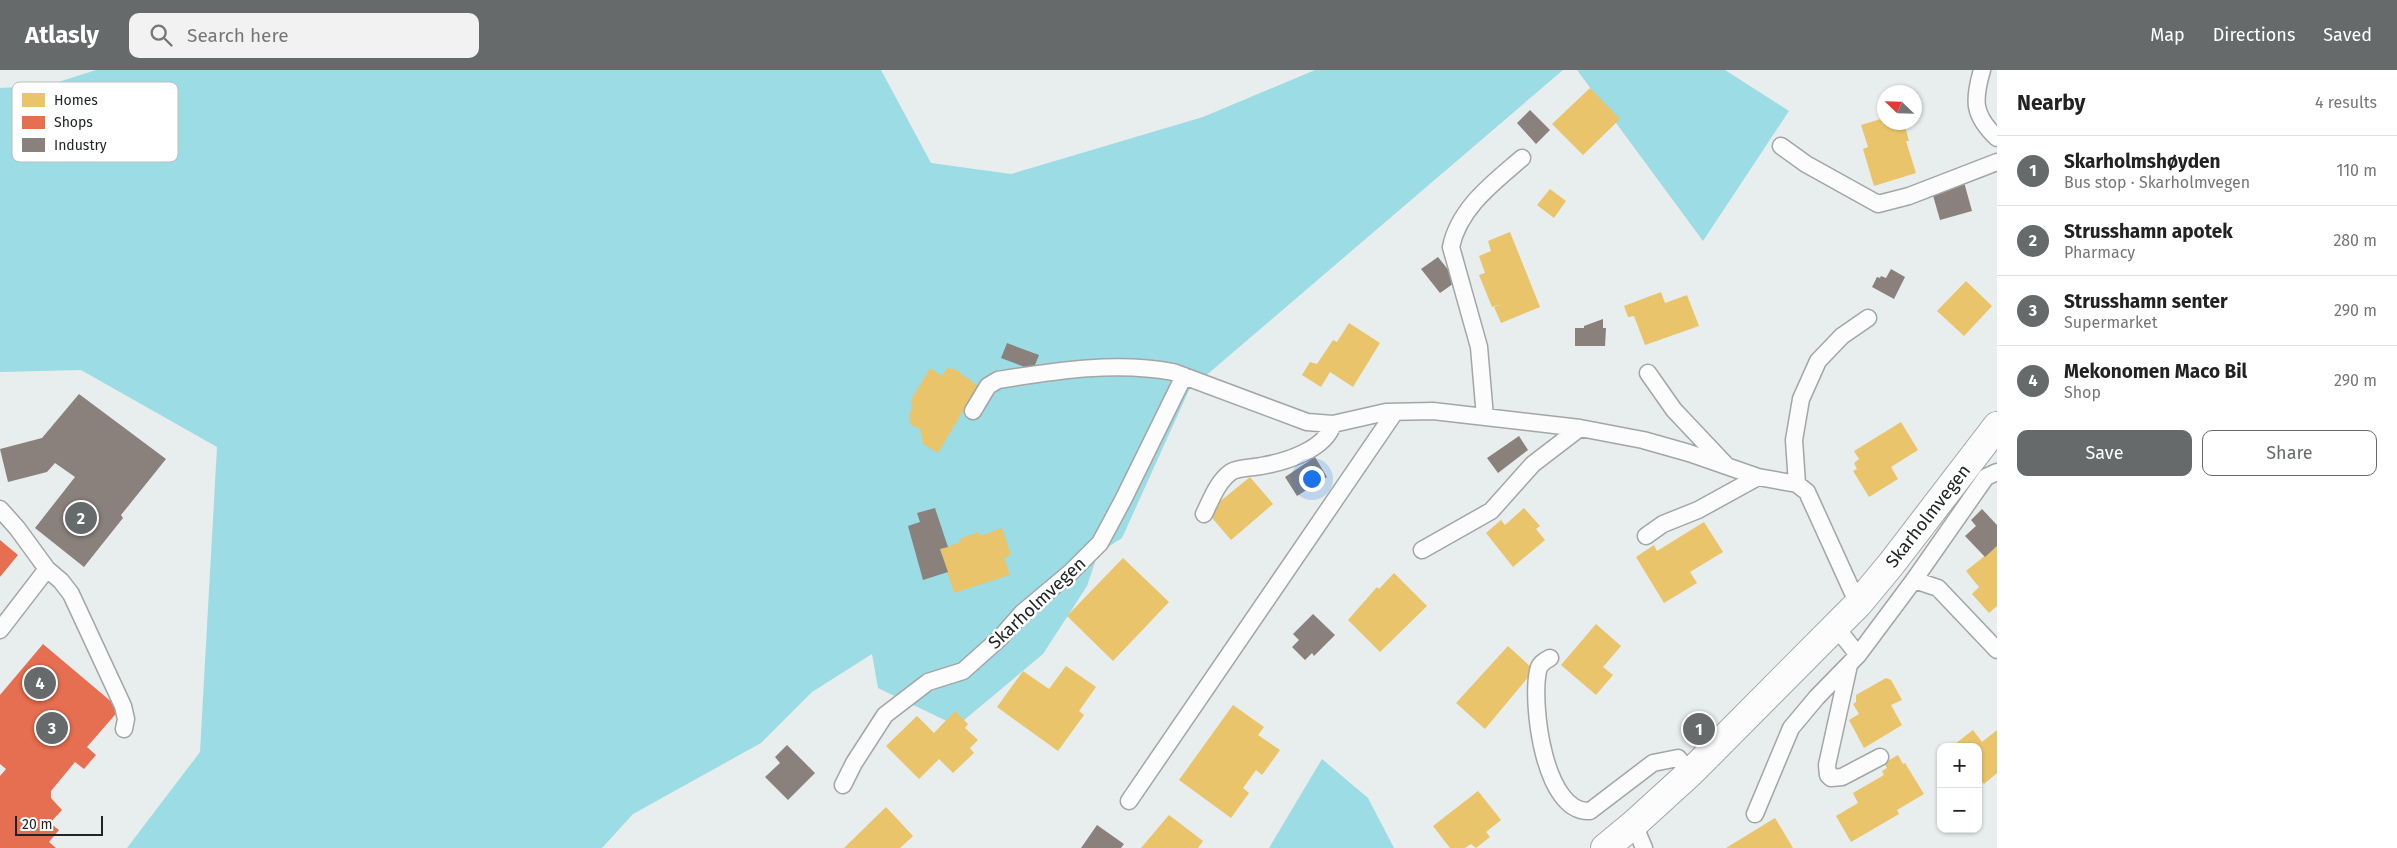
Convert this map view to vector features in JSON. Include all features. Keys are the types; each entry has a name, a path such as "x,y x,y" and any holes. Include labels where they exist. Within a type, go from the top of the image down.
{"street":[{"name":"Skarholmvegen","path":"1605,848 1639,836 1690,773 1858,604 1997,426"}],"lane":[{"path":"1982,70 1975,102 1979,115 1997,138"},
{"path":"1780,146 1806,164 1878,204 1909,196 1997,162"},
{"path":"1485,417 1479,347 1451,246 1454,231 1461,219 1494,182 1522,158"},
{"path":"1797,484 1794,440 1801,399 1818,361 1842,336 1868,318"},
{"path":"973,411 988,386 998,380 1112,366 1151,367 1184,376 1307,422 1333,424 1395,412 1432,411 1580,428 1643,440 1758,477 1797,484 1807,492 1858,604"},
{"path":"1648,373 1674,410 1728,467"},
{"name":"Skarholmvegen","path":"843,785 854,762 886,716 928,682 963,671 1000,638 1022,613 1071,572 1100,543 1184,376"},
{"path":"1129,801 1395,412"},
{"path":"1204,514 1217,486 1234,470 1284,461 1304,452 1326,435 1333,424"},
{"path":"1422,550 1491,511 1533,464 1580,428"},
{"path":"1756,814 1791,728 1817,697 1853,660 1914,580 1986,477 1997,472"},
{"path":"1646,536 1663,524 1698,510 1758,477"},
{"path":"0,509 17,528 47,569 61,581 71,594 123,706 126,719 124,729"},
{"path":"0,630 47,569"},
{"name":"Skarholmvegen","path":"1914,580 1938,588 1997,650"},
{"path":"1836,627 1853,660 1827,765 1828,775 1831,778 1842,777 1880,757"},
{"path":"1550,658 1542,663 1538,671 1537,696 1542,745 1555,786 1569,803 1583,812 1590,811 1653,763 1668,759 1678,758 1690,773"}],"shaded area":[{"path":"96,70 881,70 931,163 1011,174 1203,117 1315,70 1563,70 1189,390 1122,538 1098,553 1087,586 1043,654 957,726 878,688 872,654 812,692 761,743 633,814 602,848 127,848 200,752 217,447 81,370 0,372 0,88 12,87 12,162 178,162 178,82 58,82"},
{"path":"1577,70 1725,70 1789,111 1703,241"},
{"path":"1322,759 1368,798 1394,848 1269,848"}],"building: Homes":[{"path":"1590,88 1620,119 1583,155 1552,124"},
{"path":"1877,120 1877,130 1906,130 1909,141 1906,141 1916,173 1874,186 1863,149 1868,147 1861,125"},
{"path":"1550,189 1566,201 1554,218 1537,205"},
{"path":"1510,232 1540,307 1501,323 1494,307 1502,304 1492,307 1479,275 1485,273 1479,256 1491,251 1488,241"},
{"path":"1966,281 1992,306 1964,336 1937,311"},
{"path":"1661,292 1665,303 1687,295 1699,326 1645,345 1634,316 1628,317 1624,306"},
{"path":"1349,323 1380,343 1353,387 1330,372 1321,387 1302,375 1310,362 1317,364 1333,340 1337,342"},
{"path":"930,368 942,376 947,368 954,369 960,372 961,376 962,374 978,386 938,453 923,444 920,429 911,425 909,415 912,408 911,400"},
{"path":"1901,422 1918,450 1891,467 1898,479 1869,497 1853,471 1857,469 1854,463 1859,459 1854,451"},
{"path":"1250,477 1273,504 1231,540 1207,512"},
{"path":"1524,508 1540,526 1536,529 1545,540 1513,567 1486,533 1501,520 1505,525"},
{"path":"1704,522 1723,552 1690,572 1697,583 1664,603 1636,557 1654,545 1657,551"},
{"path":"1002,528 1011,555 1004,558 1010,575 954,593 940,549 961,542 959,539 979,532 980,536"},
{"path":"1997,546 1997,606 1989,613 1972,594 1979,587 1966,571"},
{"path":"1123,558 1169,602 1113,661 1067,616"},
{"path":"1394,573 1427,606 1380,652 1348,620 1377,587 1379,589"},
{"path":"1596,624 1621,646 1603,667 1613,675 1596,695 1561,665"},
{"path":"1508,646 1534,670 1485,729 1456,703"},
{"path":"1066,666 1096,687 1079,711 1084,715 1058,751 997,707 1023,671 1049,689"},
{"path":"1886,678 1891,680 1902,700 1891,705 1902,725 1864,748 1849,720 1859,714 1853,704 1856,702 1856,695"},
{"path":"1233,705 1264,727 1258,735 1280,750 1262,775 1256,770 1243,788 1249,793 1231,818 1179,780"},
{"path":"955,711 968,724 965,728 978,740 970,748 974,753 953,773 939,759 919,779 886,746 917,716 934,733"},
{"path":"1973,730 1982,742 1997,730 1997,773 1984,784 1982,782 1982,743 1956,743"},
{"path":"1898,755 1924,794 1897,810 1899,814 1851,842 1836,816 1858,803 1853,793 1884,775 1882,771 1887,768 1884,763"},
{"path":"1478,791 1501,820 1486,832 1490,837 1476,848 1471,844 1465,848 1450,848 1433,826"},
{"path":"886,807 913,836 900,848 844,848"},
{"path":"1169,815 1203,841 1198,848 1141,848"},
{"path":"1775,818 1793,848 1726,848"}],"building: Shops":[{"path":"0,540 18,555 0,577"},
{"path":"43,644 120,709 87,747 96,755 84,769 75,762 51,791 51,798 62,810 50,823 59,830 49,842 56,848 0,848 0,776 6,769 0,764 0,695"}],"building: Industry":[{"path":"1530,110 1550,130 1536,144 1517,123"},
{"path":"1964,182 1972,211 1940,220 1932,192"},
{"path":"1438,257 1457,281 1440,293 1421,269"},
{"path":"1891,269 1905,277 1894,299 1872,287 1877,277 1886,278"},
{"path":"1603,319 1603,328 1606,328 1605,346 1575,346 1575,328 1584,328 1584,326"},
{"path":"1007,343 1039,355 1033,370 1001,358"},
{"path":"79,394 166,459 121,515 123,518 84,567 35,528 75,477 55,463 47,472 8,482 0,449 42,438"},
{"path":"1519,436 1528,450 1498,473 1487,458"},
{"path":"1315,457 1327,477 1297,496 1285,477"},
{"path":"935,508 948,547 940,549 948,572 923,580 908,526 920,522 917,513"},
{"path":"1982,509 1997,525 1997,546 1985,557 1965,536 1976,526 1971,520"},
{"path":"1313,614 1335,635 1314,656 1312,653 1305,660 1292,647 1299,640 1293,634"},
{"path":"787,745 815,773 788,800 765,777 780,763 775,757"},
{"path":"1097,825 1124,844 1121,848 1081,848"}],"place":[{"name":"Strusshamn apotek","path":"81,518"},
{"name":"Mekonomen Maco Bil","path":"40,683"},
{"name":"Strusshamn senter","path":"52,728"},
{"name":"Skarholmshøyden","path":"1699,729"}]}
